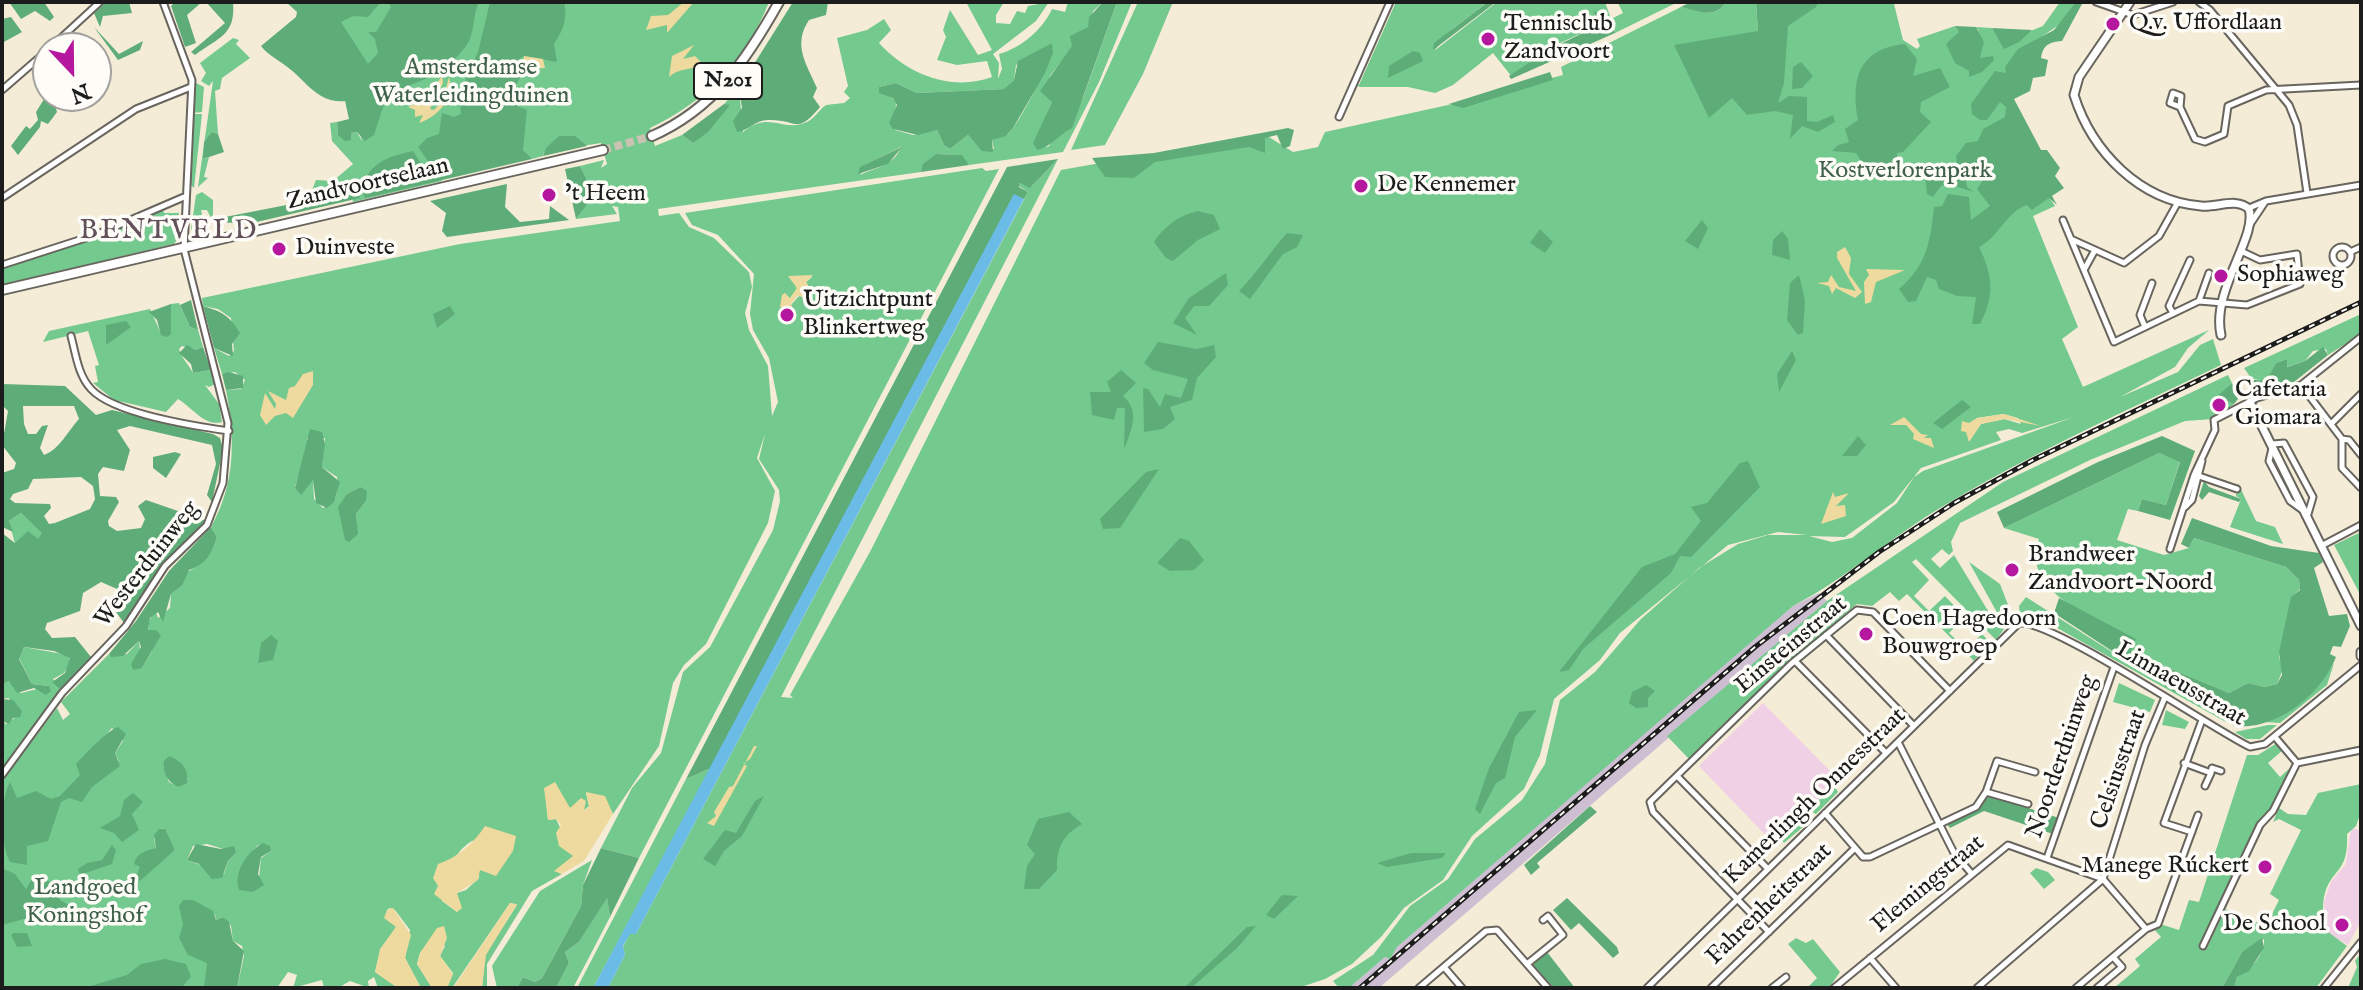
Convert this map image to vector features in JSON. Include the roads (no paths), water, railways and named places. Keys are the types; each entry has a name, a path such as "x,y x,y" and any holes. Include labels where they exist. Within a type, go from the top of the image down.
{"main road":[{"name":"N201","path":"652,136 695,112 720,90 743,63 779,2"},
{"path":"2130,2 2079,77 2074,95 2091,130 2126,175 2149,192 2204,207 2238,203 2249,209 2250,224 2220,303 2221,335"},
{"name":"Zandvoortselaan","path":"2,290 603,150"},
{"path":"2250,402 2361,626"}],"street":[{"path":"67,32 100,2"},
{"name":"Westerduinweg","path":"2,775 62,693 126,626 165,566 207,525 223,483 229,431 184,249 191,87 188,66 163,2"},
{"path":"1339,117 1390,2"},
{"path":"2096,2 2133,15 2173,2"},
{"path":"2199,2 2210,10 2280,91 2297,125 2307,193"},
{"path":"2210,10 2217,2"},
{"path":"2,90 32,64"},
{"path":"2180,107 2195,139 2205,142 2224,134 2228,106 2266,90 2361,85"},
{"path":"2,198 136,109 191,87"},
{"path":"2249,209 2266,201 2361,185"},
{"path":"2,265 98,234 184,197"},
{"path":"2250,224 2266,201"},
{"path":"2071,239 2120,263 2130,261 2159,236 2178,202"},
{"path":"2063,220 2114,342 2199,301 2247,305 2297,286 2301,279 2297,254 2260,260 2239,250"},
{"path":"2350,252 2361,247"},
{"path":"2083,271 2095,250"},
{"path":"2173,313 2169,306 2190,260"},
{"path":"2199,301 2209,273"},
{"path":"2145,327 2140,315 2152,283"},
{"path":"71,336 82,376 98,395 117,406 229,431"},
{"path":"2170,549 2215,430 2214,420 2250,402 2301,385 2361,337"},
{"path":"2301,385 2342,439 2342,468 2361,488"},
{"path":"2332,423 2361,394"},
{"path":"2342,439 2349,440 2361,455"},
{"path":"2273,444 2284,443 2292,452 2313,497 2308,514"},
{"path":"2197,476 2237,489"},
{"path":"2323,545 2361,525"},
{"name":"Einsteinstraat","path":"1738,898 1649,807 1692,761 1795,661 1857,610 1870,610 1950,691"},
{"name":"Linnaeusstraat","path":"2010,631 2019,623 2031,623 2114,667 2250,747 2258,747 2275,737 2361,665"},
{"name":"Kamerlingh Onnesstraat","path":"1647,988 2010,631"},
{"path":"1826,635 1914,726"},
{"path":"1795,661 1886,753"},
{"name":"Noorderduinweg","path":"2047,858 2114,667"},
{"name":"Celsiusstraat","path":"2103,879 2145,745 2165,697"},
{"path":"2192,832 2164,823 2202,720"},
{"path":"2275,737 2297,763"},
{"path":"1898,741 1954,853 1971,873"},
{"path":"2297,763 2361,750"},
{"path":"1825,813 1863,857 1870,857 1976,807 1986,792 1997,761 2035,772"},
{"path":"2184,763 2211,773"},
{"path":"2203,946 2260,825 2273,811 2297,763"},
{"path":"2205,786 2212,768 2221,771"},
{"path":"1677,776 1768,869"},
{"path":"1986,792 2028,804"},
{"path":"2076,988 2146,929 2158,924 2198,815"},
{"name":"Flemingstraat","path":"1834,988 2008,845 2103,879"},
{"name":"Fahrenheitstraat","path":"1711,988 1855,848"},
{"path":"1977,988 2103,879 2146,929"},
{"path":"1738,898 1769,932"},
{"path":"1527,964 1563,935 1548,916 1543,920"},
{"path":"1419,988 1486,931 1497,930 1548,988"},
{"path":"2324,988 2361,942"},
{"path":"2097,988 2122,967 2113,957"},
{"path":"1870,958 1896,988"},
{"path":"1444,967 1462,988"},
{"path":"1772,988 1786,977"}],"water":[{"path":"1014,194 1024,199 636,934 630,934 623,946 625,955 608,988 593,988"}],"tunnel":[{"path":"603,150 652,136"}],"railway":[{"path":"1360,988 1755,647 1879,552 1954,503 2033,460 2361,302"}],"place":[{"name":"Q.v. Uffordlaan","path":"2113,24"},
{"name":"Tennisclub Zandvoort","path":"1488,39"},
{"name":"De Kennemer","path":"1361,186"},
{"name":"'t Heem","path":"549,195"},
{"name":"Duinveste","path":"279,249"},
{"name":"Sophiaweg","path":"2221,276"},
{"name":"Uitzichtpunt Blinkertweg","path":"787,315"},
{"name":"Cafetaria Giomara","path":"2219,405"},
{"name":"Brandweer Zandvoort-Noord","path":"2012,570"},
{"name":"Coen Hagedoorn Bouwgroep","path":"1866,634"},
{"name":"Manege Rúckert","path":"2265,867"},
{"name":"De School","path":"2342,925"}],"district":[{"name":"BENTVELD","path":"169,232"}],"park label":[{"name":"Amsterdamse Waterleidingduinen","path":"471,83"},
{"name":"Kostverlorenpark","path":"1905,172"},
{"name":"Landgoed Koningshof","path":"85,903"}]}
